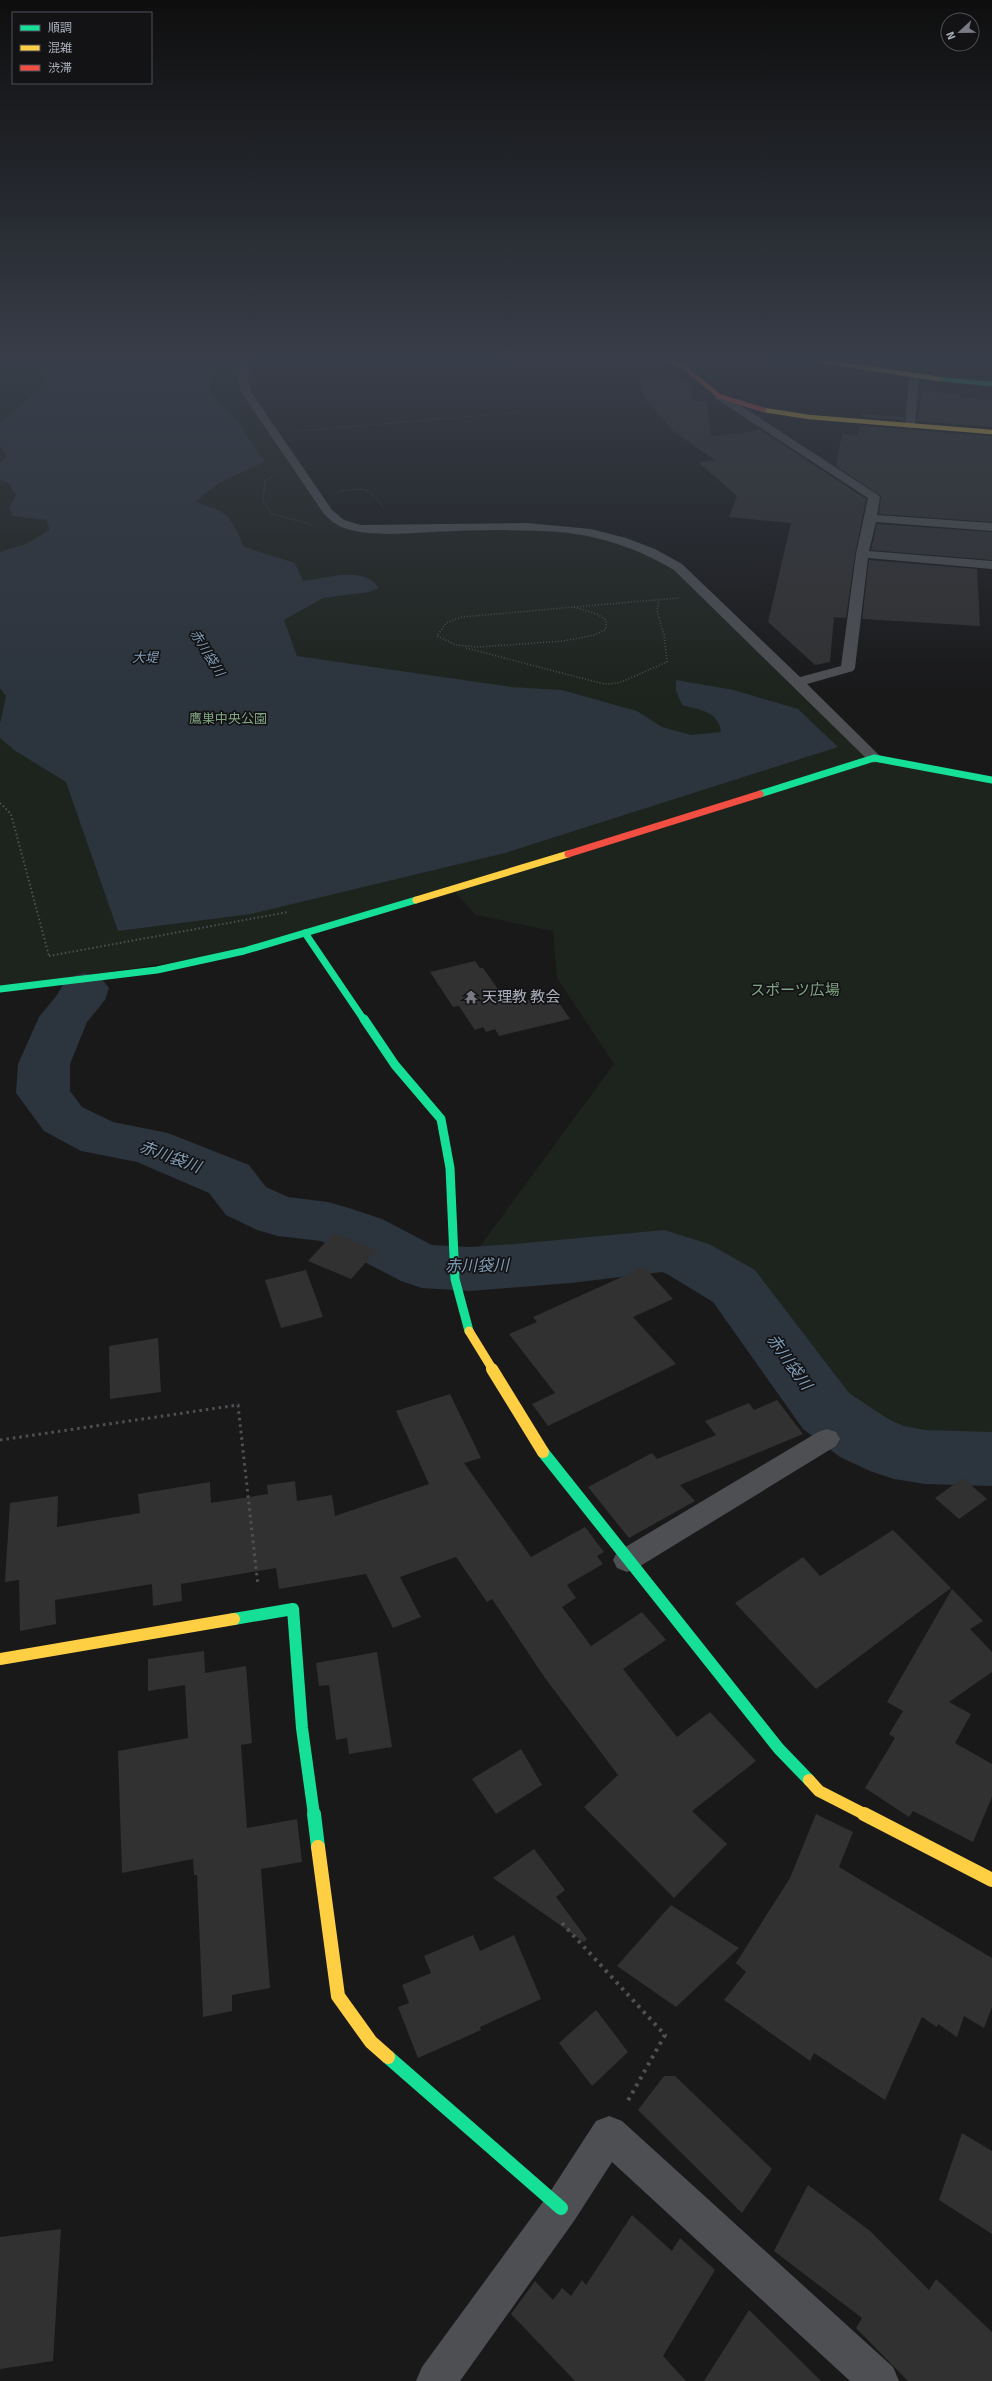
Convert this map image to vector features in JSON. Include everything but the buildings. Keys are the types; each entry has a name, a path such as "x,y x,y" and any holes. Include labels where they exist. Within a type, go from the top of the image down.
{"street":[{"path":"298,471 328,512 343,524 369,528 520,527 580,531 641,547 665,558 678,567 874,758"},
{"path":"796,683 848,668 862,554 872,518 874,497 834,471"},
{"path":"872,518 992,528"},
{"path":"862,554 992,565"},
{"path":"0,989 157,970 244,951 468,886 874,758 992,780"},
{"path":"306,933 394,1065 441,1119 450,1168 455,1245 455,1280 469,1332 539,1447 627,1560 779,1749 819,1791 992,1880"},
{"path":"627,1560 827,1439"},
{"path":"0,1659 293,1609 302,1728 338,1996 371,2042 561,2208"},
{"path":"436,2381 561,2208 609,2134 879,2381"}],"path":[{"path":"284,471 277,473 265,481 263,501 272,514 316,526 343,524"},
{"path":"314,493 368,488 374,491 387,514"},
{"path":"659,600 657,611 664,635 667,662 619,683 604,684 446,643 437,636 439,628 448,620 462,617 574,608 659,600 707,596"},
{"path":"462,646 581,639 598,635 606,629 606,620 597,614 574,608"},
{"path":"0,803 11,814 56,982"},
{"path":"49,956 295,911"},
{"path":"0,1440 238,1404 261,1615"},
{"path":"562,1923 665,2035 609,2134"}],"green space":[{"path":"0,471 299,471 307,484 343,523 369,528 580,531 665,558 874,758 992,780 992,1434 916,1436 862,1425 828,1401 806,1365 771,1318 731,1273 685,1249 635,1240 470,1260 614,1064 557,978 553,931 476,915 453,890 244,951 0,989"}],"water":[{"name":"大堤","path":"0,471 244,471 219,483 195,502 222,512 227,516 235,528 244,547 295,563 303,581 334,576 355,575 372,581 379,588 369,592 323,598 284,620 297,656 511,687 562,690 637,711 662,727 691,735 721,732 716,720 707,712 682,705 676,691 676,680 734,690 798,709 838,747 505,853 251,914 118,931 66,782 14,750 0,738 0,724 6,696 0,688 0,552 26,544 50,530 46,520 13,516 9,508 16,495 8,483 0,480"}],"waterway":[{"name":"赤川袋川","path":"84,988 80,1000 64,1017 44,1064 43,1093 63,1119 100,1138 148,1146 229,1179 246,1201 278,1216 328,1222 361,1234 422,1266 470,1269 571,1262 664,1251 688,1259 734,1286 826,1411 864,1438 894,1452 925,1457 992,1459"}],"traffic: fast":[{"path":"760,794 874,758 992,780"},
{"path":"0,989 157,970 244,951 416,900"},
{"path":"305,933 395,1065 441,1119 450,1168 455,1279 469,1331"},
{"path":"543,1452 779,1749 809,1780"},
{"path":"234,1619 293,1609 302,1728 318,1847"},
{"path":"388,2057 561,2208"}],"traffic: slow":[{"path":"416,900 568,854"},
{"path":"469,1331 543,1452"},
{"path":"0,1659 234,1619"},
{"path":"809,1780 819,1791 992,1880"},
{"path":"318,1847 338,1996 371,2042 388,2057"}],"traffic: jam":[{"path":"568,854 760,794"}],"place":[{"name":"天理教 教会","path":"471,997"}],"park label":[{"name":"鷹巣中央公園","path":"228,719"},
{"name":"スポーツ広場","path":"795,990"}]}
